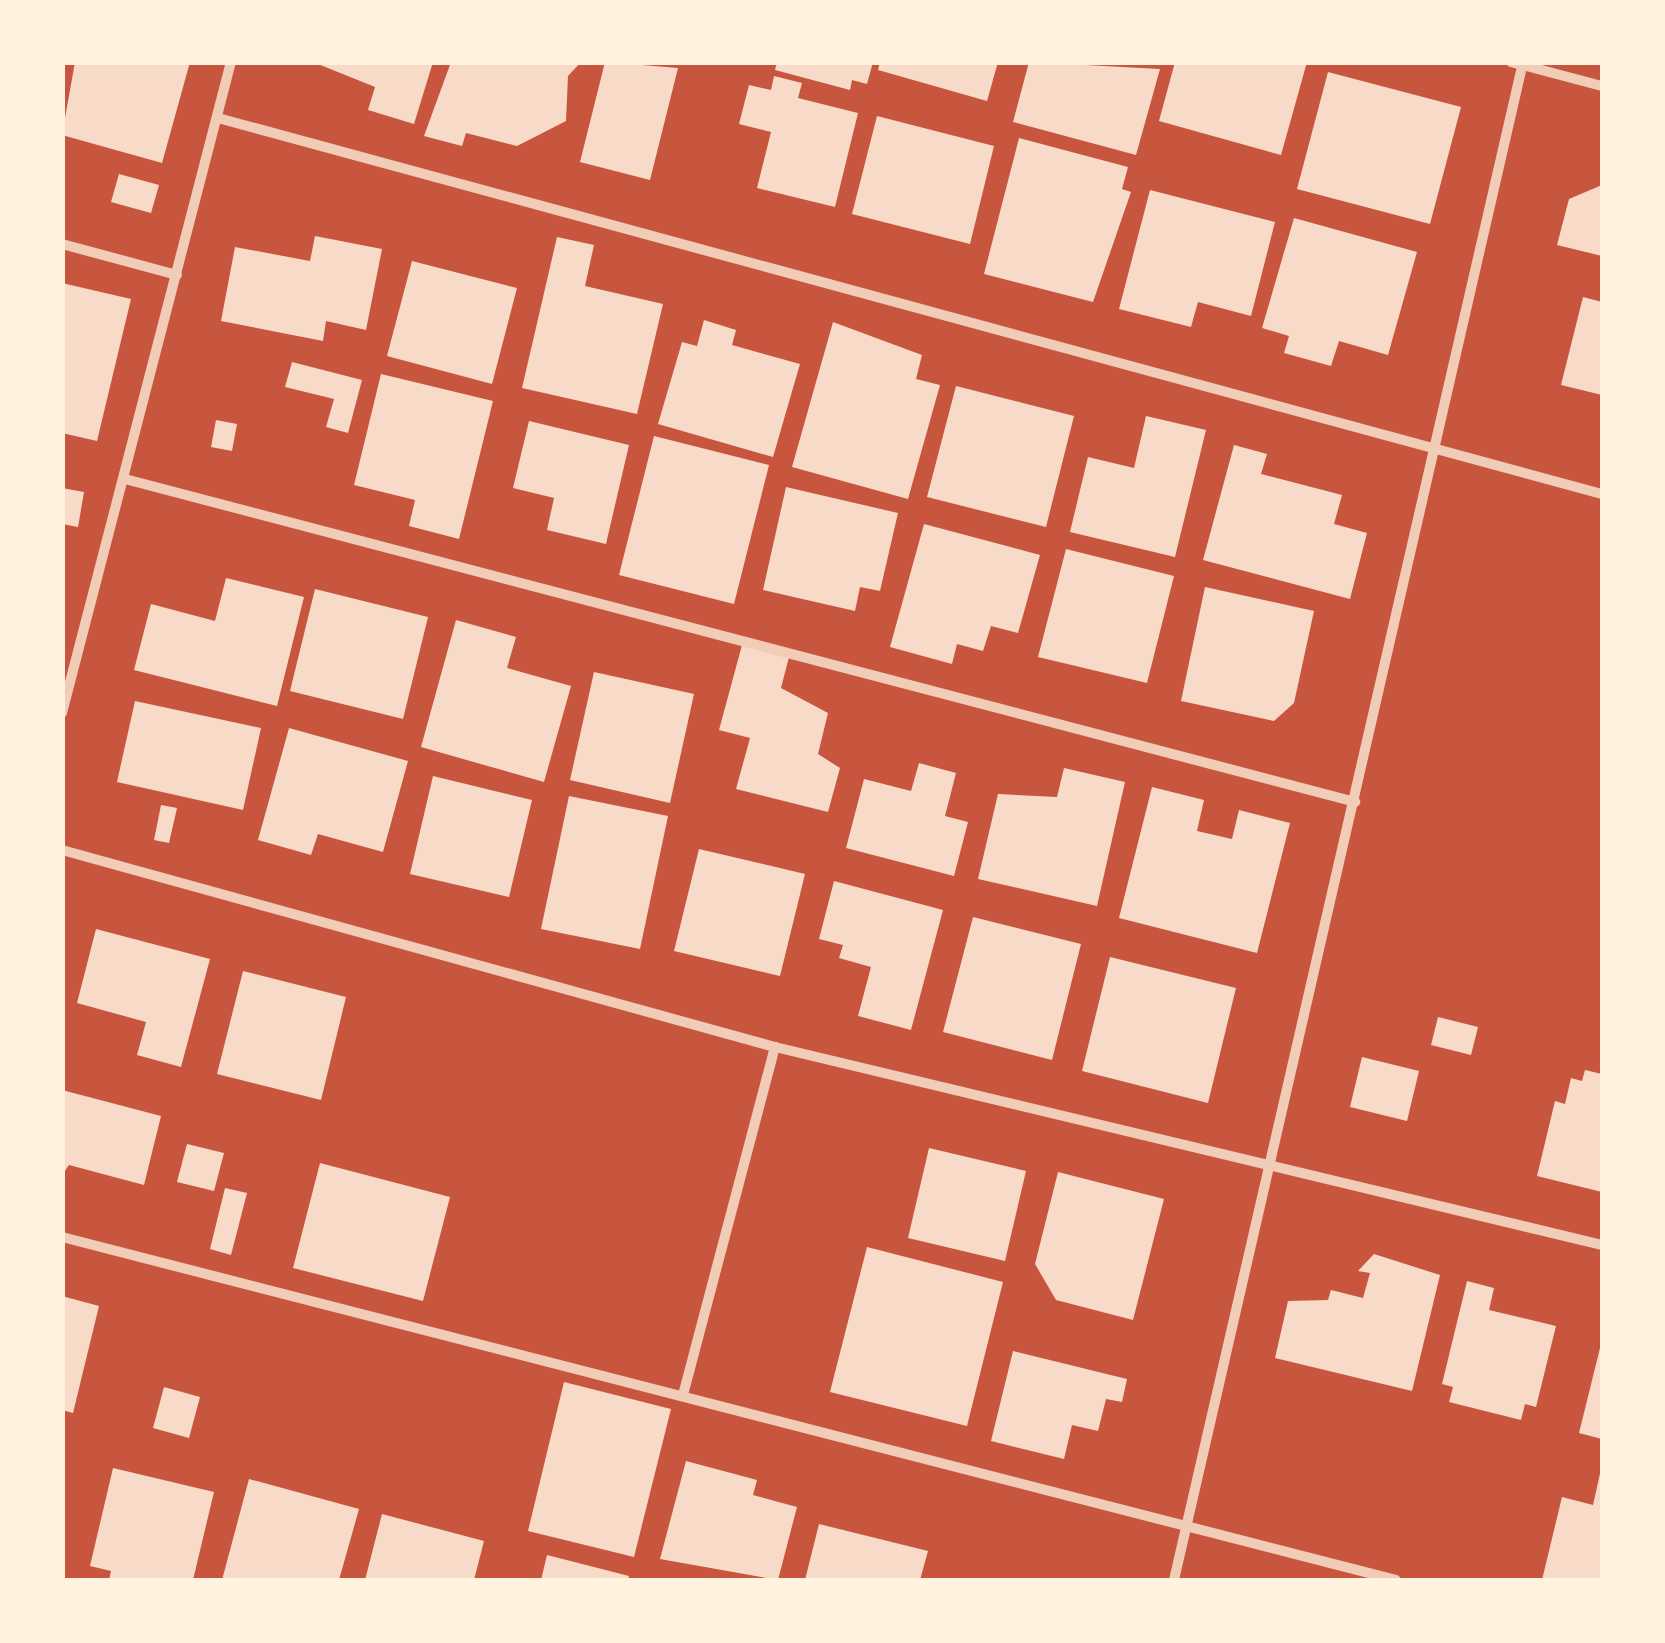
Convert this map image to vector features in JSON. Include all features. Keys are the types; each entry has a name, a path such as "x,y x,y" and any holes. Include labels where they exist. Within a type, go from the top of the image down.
{"street":[{"path":"62,713 67,680 125,479 231,62"},
{"path":"1174,1580 1276,1166 1518,63 1602,86"},
{"path":"218,118 1602,494"},
{"path":"62,244 177,275"},
{"path":"125,479 1355,802"},
{"path":"62,850 775,1047 1602,1245"},
{"path":"683,1395 775,1047"},
{"path":"62,1237 1396,1580"}],"building":[{"path":"75,62 190,62 162,163 62,135"},
{"path":"313,62 433,62 414,124 368,110 375,87"},
{"path":"451,62 581,62 568,76 566,121 517,146 466,133 462,146 424,136"},
{"path":"605,62 678,68 650,180 580,162"},
{"path":"777,62 873,62 867,84 852,80 850,90 775,70"},
{"path":"880,62 998,62 987,101 878,70"},
{"path":"1029,62 1160,69 1136,155 1013,122"},
{"path":"1175,62 1307,62 1281,155 1159,121"},
{"path":"1328,72 1461,107 1430,224 1297,189"},
{"path":"774,76 802,83 798,98 858,113 835,207 757,188 771,132 739,124 749,85 771,90"},
{"path":"877,116 994,146 970,244 852,214"},
{"path":"1019,138 1128,167 1122,189 1131,192 1093,302 984,274"},
{"path":"119,174 159,185 151,213 111,202"},
{"path":"1602,185 1602,256 1557,245 1569,199"},
{"path":"1150,190 1275,222 1251,316 1198,302 1191,327 1119,309"},
{"path":"1294,218 1417,252 1388,355 1339,341 1331,366 1284,353 1289,336 1262,328"},
{"path":"315,236 382,249 366,330 326,321 323,341 221,321 235,247 310,261"},
{"path":"557,237 594,245 585,286 663,304 637,414 522,388"},
{"path":"412,261 517,288 492,384 387,356"},
{"path":"62,283 131,299 97,441 62,433"},
{"path":"1583,297 1602,302 1602,395 1561,385"},
{"path":"704,320 736,330 732,345 800,364 773,457 658,424 682,342 697,346"},
{"path":"833,322 922,355 916,379 940,385 908,499 792,467"},
{"path":"292,362 362,380 348,433 326,427 334,399 285,387"},
{"path":"381,374 493,401 459,539 409,526 415,500 354,485"},
{"path":"956,386 1074,416 1046,527 927,497"},
{"path":"1146,416 1206,430 1175,557 1070,532 1088,457 1134,468"},
{"path":"216,420 237,424 232,451 211,447"},
{"path":"529,421 629,445 606,544 547,530 554,498 513,488"},
{"path":"654,436 769,465 734,604 619,575"},
{"path":"1234,445 1267,454 1261,474 1342,495 1334,524 1367,533 1350,599 1203,560"},
{"path":"786,487 898,513 880,591 860,587 855,611 763,590"},
{"path":"62,488 84,492 78,527 62,524"},
{"path":"924,524 1040,555 1018,633 991,626 983,651 957,644 952,664 890,647"},
{"path":"1066,549 1174,576 1147,683 1038,657"},
{"path":"226,578 304,597 277,706 134,670 151,604 215,621"},
{"path":"1205,587 1314,611 1294,703 1274,721 1181,701"},
{"path":"315,589 428,617 403,719 290,691"},
{"path":"456,620 516,637 507,668 571,686 544,782 421,747"},
{"path":"742,645 789,657 781,688 828,713 818,754 840,768 828,812 736,789 750,738 719,730"},
{"path":"594,672 694,694 670,803 570,780"},
{"path":"135,701 261,728 243,810 117,782"},
{"path":"289,728 408,761 383,852 318,834 311,855 258,840"},
{"path":"919,763 956,773 945,816 968,822 954,876 846,848 864,779 911,791"},
{"path":"1064,768 1125,782 1097,906 978,879 998,794 1057,797"},
{"path":"433,776 532,800 509,897 410,874"},
{"path":"1152,787 1204,800 1197,831 1232,839 1239,810 1290,823 1257,953 1119,918"},
{"path":"569,796 668,816 640,949 541,929"},
{"path":"161,805 177,808 169,843 154,840"},
{"path":"699,849 805,874 780,976 674,951"},
{"path":"834,881 943,910 911,1030 858,1016 871,967 839,958 843,945 819,939"},
{"path":"973,917 1081,944 1052,1060 943,1032"},
{"path":"96,929 210,959 181,1067 137,1055 146,1022 77,1003"},
{"path":"1110,957 1236,988 1208,1103 1082,1071"},
{"path":"243,971 346,997 321,1100 217,1074"},
{"path":"1438,1017 1478,1027 1471,1055 1431,1045"},
{"path":"1362,1057 1419,1071 1407,1121 1350,1107"},
{"path":"1585,1070 1602,1074 1602,1192 1537,1176 1555,1101 1565,1104 1571,1078 1582,1081"},
{"path":"62,1090 161,1116 144,1185 69,1165 62,1175"},
{"path":"187,1144 224,1153 214,1191 177,1182"},
{"path":"929,1148 1026,1171 1005,1261 908,1238"},
{"path":"320,1163 450,1197 423,1301 293,1268"},
{"path":"1058,1172 1164,1199 1133,1320 1056,1300 1035,1264"},
{"path":"225,1188 247,1193 231,1255 210,1249"},
{"path":"867,1247 1003,1282 967,1426 830,1392"},
{"path":"1374,1254 1440,1275 1412,1391 1275,1358 1288,1301 1328,1300 1331,1290 1363,1298 1370,1273 1358,1271"},
{"path":"1467,1281 1494,1288 1489,1310 1556,1326 1536,1407 1525,1404 1521,1420 1449,1402 1453,1387 1442,1384"},
{"path":"62,1296 99,1306 73,1413 62,1410"},
{"path":"1602,1344 1602,1439 1579,1433"},
{"path":"1013,1351 1127,1379 1122,1402 1106,1399 1098,1431 1072,1425 1064,1459 991,1441"},
{"path":"564,1382 671,1409 634,1557 528,1531"},
{"path":"164,1387 200,1397 189,1438 153,1428"},
{"path":"686,1461 757,1480 753,1495 797,1507 778,1580 660,1559"},
{"path":"113,1468 214,1492 193,1580 109,1580 111,1571 90,1566"},
{"path":"1601,1469 1602,1580 1542,1580 1562,1497 1593,1505"},
{"path":"249,1479 359,1509 339,1580 222,1580"},
{"path":"382,1514 484,1541 474,1580 365,1580"},
{"path":"819,1524 928,1551 920,1580 805,1580"},
{"path":"547,1555 629,1576 628,1580 541,1580"}]}
